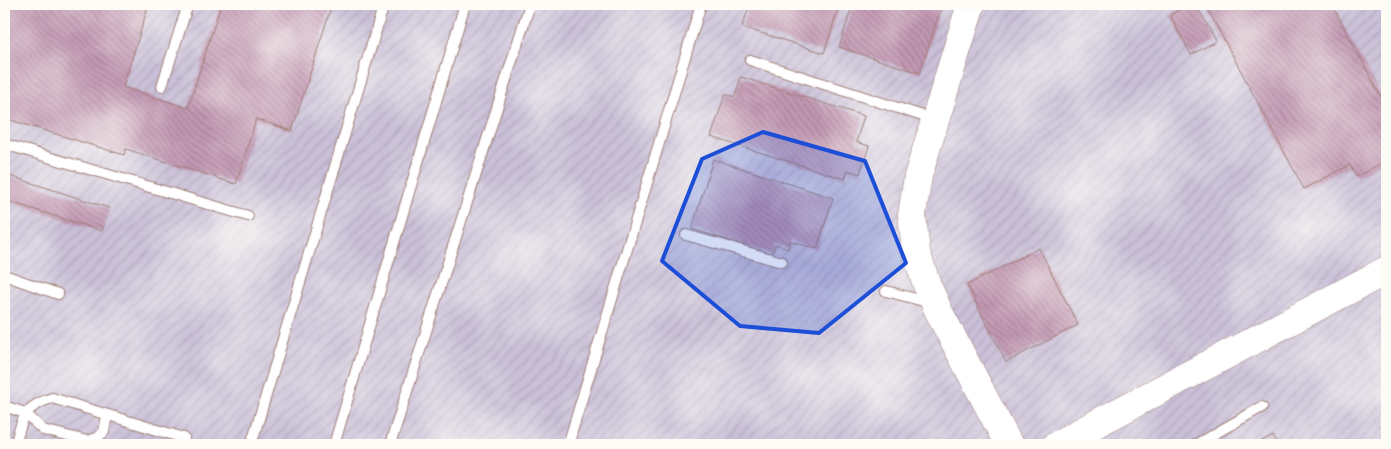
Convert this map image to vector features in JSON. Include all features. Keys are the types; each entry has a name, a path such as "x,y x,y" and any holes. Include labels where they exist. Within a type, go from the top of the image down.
{"street":[{"path":"971,4 918,176 912,215 916,252 935,304 1009,445"},
{"path":"1056,445 1387,270"}],"lane":[{"path":"162,86 188,4"},
{"path":"251,445 384,4"},
{"path":"334,445 465,4"},
{"path":"390,445 530,4"},
{"path":"568,445 701,4"},
{"path":"750,60 935,120"},
{"path":"4,144 248,216"},
{"path":"686,235 782,262"},
{"path":"4,275 58,294"},
{"path":"886,291 935,304"},
{"path":"15,445 25,413 41,401 52,398 184,438"},
{"path":"4,406 25,413 43,430 87,441 96,438 104,432 107,415"},
{"path":"1195,445 1262,407"}],"highlighted area":[{"path":"763,132 865,161 906,263 819,333 740,326 662,261 702,159"}],"shaded area":[{"path":"4,4 1387,4 1387,445 4,445"}],"building":[{"path":"10,4 149,4 123,87 188,108 221,4 332,4 292,131 256,119 236,184 126,149 124,155 4,118 4,24"},
{"path":"750,4 840,4 824,53 742,27"},
{"path":"853,4 942,4 920,73 839,47"},
{"path":"1190,4 1196,4 1216,41 1191,55 1170,15"},
{"path":"1205,4 1332,4 1387,108 1387,145 1384,147 1387,160 1356,177 1350,165 1304,189"},
{"path":"741,77 864,116 856,142 869,146 860,174 848,170 845,179 711,137 725,94 735,97"},
{"path":"713,159 833,198 817,249 790,241 788,249 775,244 772,254 692,229"},
{"path":"4,174 109,208 102,231 4,200"},
{"path":"1039,248 1078,325 1006,362 967,285"},
{"path":"1273,436 1277,445 1256,445"}]}
